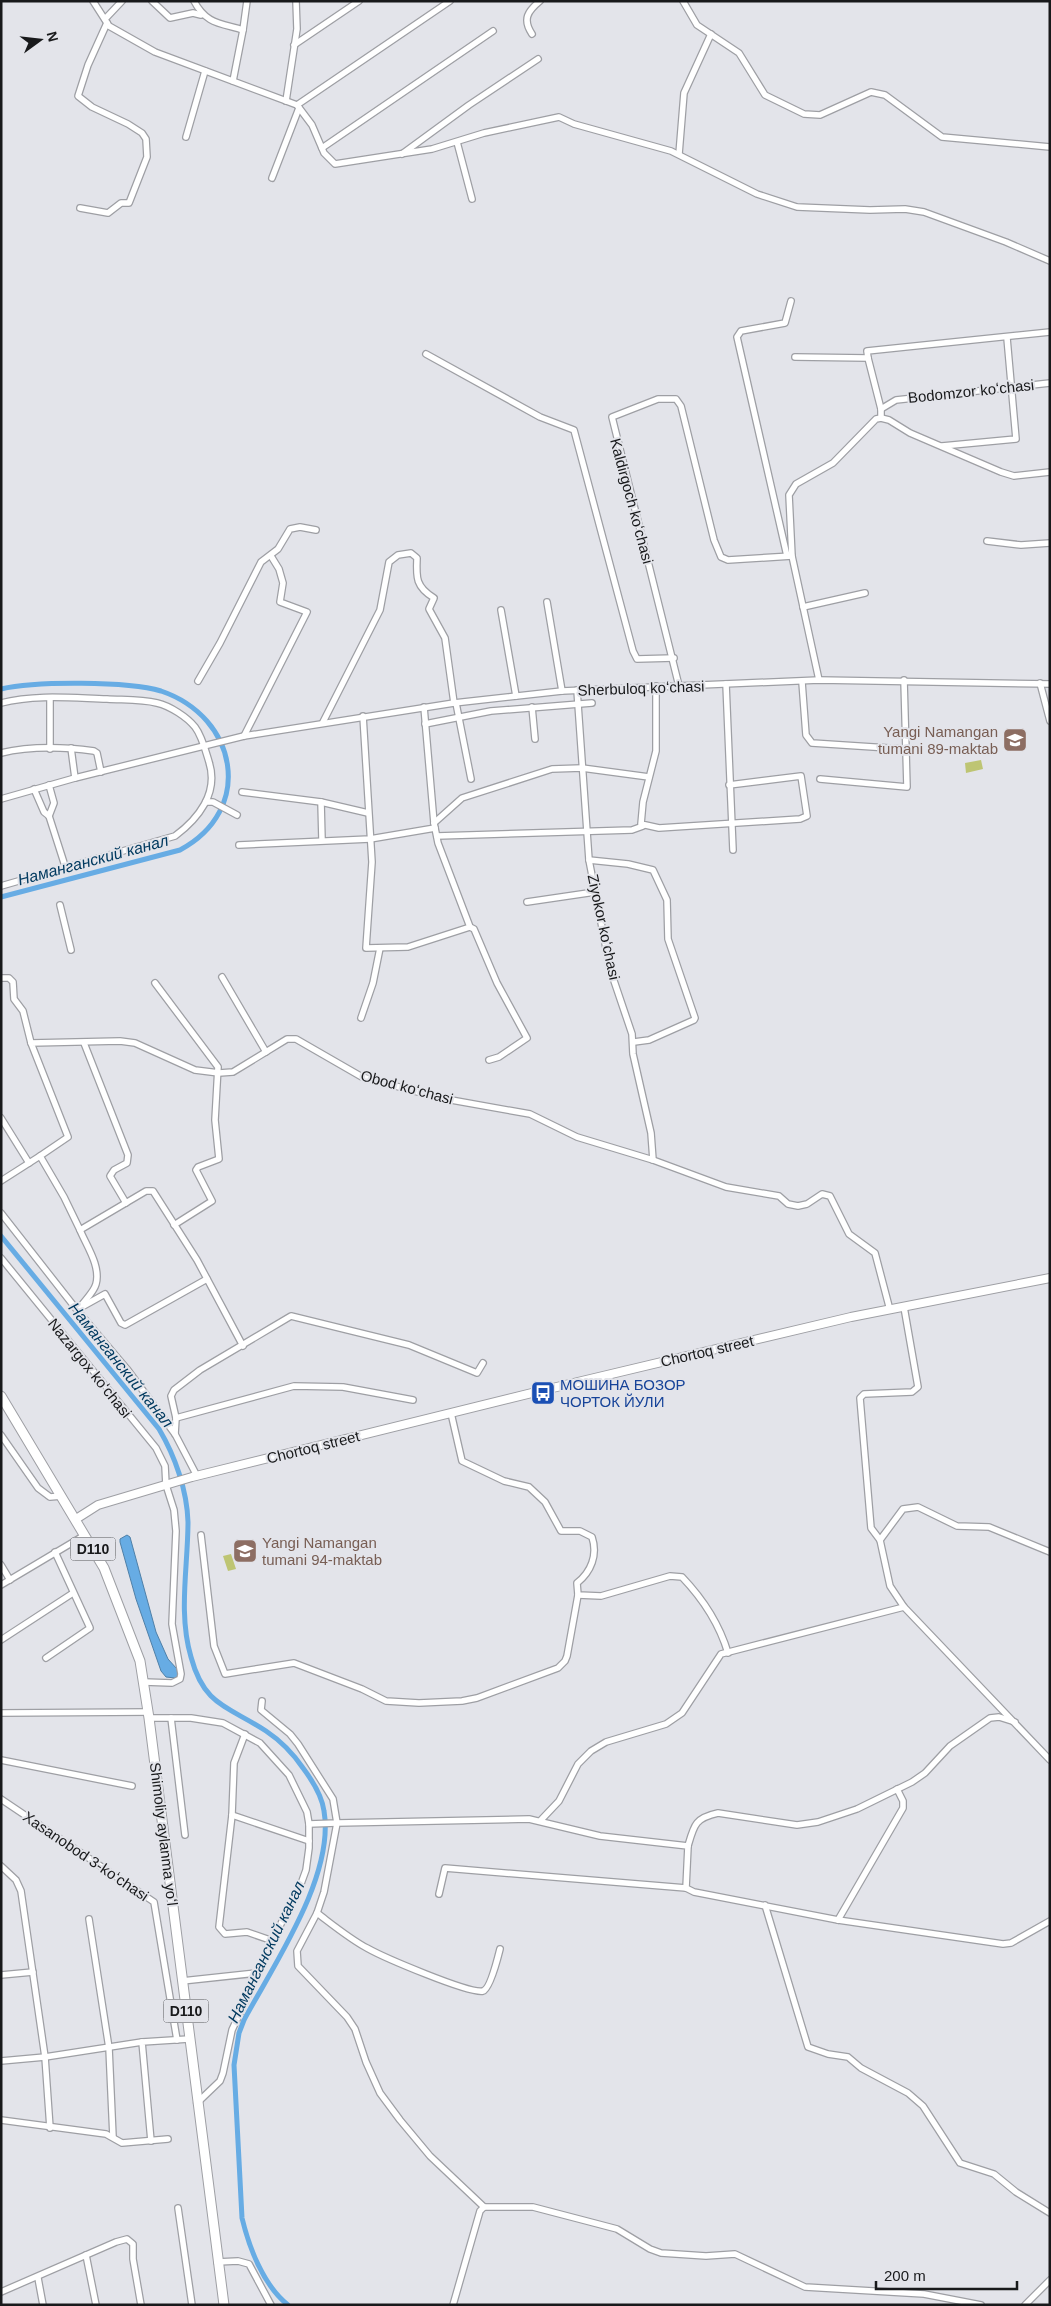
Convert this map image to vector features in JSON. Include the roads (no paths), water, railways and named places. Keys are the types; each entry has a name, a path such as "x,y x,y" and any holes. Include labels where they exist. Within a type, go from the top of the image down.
{"main road":[{"name":"Chortoq street","path":"76,1519 98,1505 168,1484 451,1412 837,1320 1050,1278"},
{"name":"Shimoliy aylanma yoʻl","path":"1,1396 104,1568 135,1648 144,1682 224,2305"}],"street":[{"path":"93,1 106,21 126,37 155,52 298,106 312,125 330,161 338,164 432,149 493,131 559,117 574,124 679,154 757,194 797,207 870,210 905,209 924,212 1006,242 1050,262"},
{"path":"80,208 108,213 121,203 129,203 147,157 146,139 142,133 121,120 92,108 78,96 106,21 122,1"},
{"path":"152,1 170,18 193,13 242,30"},
{"path":"194,1 201,15"},
{"path":"233,81 247,1"},
{"path":"286,101 297,30 296,1"},
{"path":"294,45 359,1"},
{"path":"272,178 298,106 450,1"},
{"path":"532,34 528,28 526,17 531,8 540,1"},
{"path":"683,1 697,25 739,53 765,95 804,114 820,115 871,92 885,95 942,136 1050,147"},
{"path":"322,148 492,31"},
{"path":"679,154 684,93 711,34"},
{"path":"400,155 441,123 538,59"},
{"path":"186,137 205,71"},
{"path":"457,142 472,199"},
{"path":"791,301 785,323 741,332 737,337 819,680"},
{"path":"881,418 881,409 867,351 1007,338 1050,332"},
{"path":"941,446 1016,439 1007,338"},
{"path":"426,354 540,417 574,430 633,651 637,659 674,658"},
{"path":"794,357 868,358"},
{"name":"Bodomzor koʻchasi","path":"881,409 900,399 1050,383"},
{"name":"Kaldirgoch koʻchasi","path":"679,686 674,658 612,420 615,415 658,399 670,397 676,399 681,406 719,553 728,560 790,556"},
{"path":"790,556 791,490 801,481 833,463 876,419 881,418 1009,475 1050,472"},
{"path":"198,681 220,643 261,562 271,556 290,529 300,527 316,530"},
{"path":"988,540 1021,545 1050,543"},
{"path":"323,722 380,610 389,562 398,555 410,552 416,558 416,575 419,584 423,591 434,598 429,609 445,638 455,703 460,718 471,779"},
{"path":"244,736 307,612 280,602 283,583 279,569 271,556"},
{"path":"803,607 865,594"},
{"path":"547,602 562,691"},
{"path":"502,610 516,696"},
{"name":"Sherbuloq koʻchasi","path":"1,799 75,778 244,736 323,722 516,696 577,690 819,680 1050,684"},
{"path":"820,779 907,786 904,749 904,680"},
{"path":"802,682 806,734 812,743 904,749"},
{"path":"726,684 733,850"},
{"path":"1040,684 1050,721"},
{"path":"643,826 640,817 656,752 656,686"},
{"name":"Ziyokor koʻchasi","path":"577,690 586,830 595,892 610,969 634,1042 634,1054 651,1133 652,1160"},
{"path":"1,703 19,699 50,698 158,703 176,712 195,727 204,746 212,776 210,802 187,827 175,836 65,866 1,886"},
{"path":"50,698 50,749"},
{"path":"425,724 490,711 592,703"},
{"path":"532,707 535,739"},
{"path":"424,708 434,825 437,836 470,927 474,929 497,983 527,1038 526,1041 499,1057 490,1060"},
{"path":"364,716 372,884 366,948 412,946 470,927"},
{"path":"71,748 75,778"},
{"path":"1,753 27,749 71,748 97,753 101,772"},
{"path":"238,845 322,840 370,840 434,825 462,798 552,769 582,768 649,777"},
{"path":"437,836 632,830 643,826 659,828 800,819 807,816 800,776 729,785"},
{"path":"48,816 54,803 49,785"},
{"path":"34,789 45,814 48,816 65,866"},
{"path":"242,792 321,802 368,813"},
{"path":"210,802 236,814"},
{"path":"321,802 322,840"},
{"path":"590,860 628,864 653,870 667,900 668,939 695,1016 694,1020 649,1040 634,1042"},
{"path":"527,902 595,892"},
{"path":"60,905 71,950"},
{"path":"362,1018 373,983 380,948"},
{"path":"222,977 266,1052"},
{"path":"1,978 9,978 13,982 14,999 23,1011 31,1043 68,1136 1,1181"},
{"path":"155,983 213,1058 219,1073 215,1120 219,1159 198,1167 196,1170 212,1201 174,1225"},
{"name":"Obod koʻchasi","path":"31,1043 120,1041 135,1043 195,1070 219,1073 233,1072 287,1039 296,1038 362,1077 440,1098 530,1114 577,1137 652,1160"},
{"path":"84,1043 128,1158 127,1163 114,1170 110,1176 126,1203"},
{"path":"1,1118 29,1162"},
{"path":"40,1156 64,1197 96,1266 97,1279 93,1291 78,1310"},
{"path":"652,1160 726,1187 779,1196 793,1205 803,1206 822,1194 830,1196 849,1234 876,1252 890,1310"},
{"path":"80,1230 146,1191 154,1191 207,1279 243,1346"},
{"path":"1,1213 127,1369 175,1434 194,1477"},
{"name":"Nazargox koʻchasi","path":"1,1258 156,1448 165,1466 174,1510 176,1531 172,1624 181,1674 180,1679 172,1683 144,1682"},
{"path":"78,1310 105,1294 121,1323 128,1324 207,1279"},
{"path":"904,1307 918,1386 912,1392 864,1394 860,1398 871,1528 880,1540 890,1586 904,1607 1016,1722 1050,1760"},
{"path":"175,1434 176,1418 171,1396 174,1390 200,1370 243,1346 288,1317 295,1316 414,1347 477,1373 483,1363"},
{"path":"176,1418 294,1386 343,1387 413,1400"},
{"path":"201,1535 214,1646 225,1674 294,1663 362,1688 392,1703 462,1701 558,1668 565,1662 568,1656 578,1595 577,1583 587,1575 593,1562 592,1537 580,1531 561,1531 544,1502 529,1487 504,1481 462,1460 451,1412"},
{"path":"1,1435 38,1488 50,1496 62,1496"},
{"path":"880,1540 903,1509 918,1507 957,1526 989,1527 1050,1552"},
{"path":"1,1585 85,1535"},
{"path":"46,1658 90,1628 54,1552"},
{"path":"1,1566 10,1580"},
{"path":"578,1595 601,1596 670,1576 682,1577 697,1592 715,1618 728,1654"},
{"path":"1,1640 73,1593"},
{"path":"541,1820 559,1800 578,1764 591,1751 606,1742 666,1724 682,1713 721,1654 728,1654 904,1607"},
{"path":"262,1701 260,1710 290,1734 333,1799 335,1823 332,1860 317,1913 297,1951 298,1966 347,2017 355,2029 366,2062 380,2093 400,2120 430,2156 484,2208 533,2207 617,2229 650,2249 661,2253 743,2256 792,2283 805,2287 924,2294 981,2305"},
{"path":"1,1713 149,1715 192,1718 223,1724 260,1743 289,1775 311,1824 306,1870 298,1892 257,1973 232,2030 220,2080 197,2103"},
{"path":"686,1888 688,1846 692,1829 704,1816 718,1813 807,1825 857,1809 925,1773 950,1746 990,1718 999,1717 1016,1722"},
{"path":"172,1718 186,1835"},
{"path":"245,1734 234,1763 232,1816 219,1927 225,1934 247,1932 273,1941"},
{"path":"1,1760 132,1786"},
{"path":"838,1920 903,1808 903,1801 897,1789"},
{"name":"Xasanobod 3-koʻchasi","path":"1,1799 154,1902 177,2040"},
{"path":"232,1816 309,1841"},
{"path":"311,1824 442,1820 541,1820 600,1836 688,1846"},
{"path":"1,1866 19,1884 45,2057 50,2128"},
{"path":"439,1894 445,1868 686,1888 694,1892 838,1920 1003,1944 1011,1943 1050,1921"},
{"path":"765,1905 808,2047 848,2058 861,2068 908,2093 923,2106 960,2163 994,2174 1016,2192 1050,2213"},
{"path":"317,1913 367,1948 455,1984 481,1991 487,1988 500,1949"},
{"path":"89,1919 109,2048 113,2137"},
{"path":"1,1975 33,1972"},
{"path":"182,1981 257,1973"},
{"path":"1,2060 45,2057 142,2042 189,2039"},
{"path":"142,2042 151,2141"},
{"path":"1,2120 50,2128 100,2133 122,2142 168,2139"},
{"path":"178,2208 192,2305"},
{"path":"453,2305 471,2245 477,2216 484,2208"},
{"path":"1,2292 127,2239 131,2241 141,2305"},
{"path":"86,2255 96,2305"},
{"path":"217,2262 238,2261 249,2264 271,2305"},
{"path":"38,2278 43,2305"},
{"path":"1026,2305 1050,2280"}],"water":[{"path":"127,1535 130,1537 156,1632 168,1659 177,1669 178,1676 175,1678 166,1677 161,1671 136,1599 120,1542 120,1539"}],"waterway":[{"name":"Наманганский канал","path":"1,689 16,686 81,683 127,685 161,691 187,704 207,721 221,742 228,765 227,789 220,812 204,833 180,850 1,897"},
{"name":"Наманганский канал","path":"1,1236 159,1429 170,1450 183,1486 187,1510 188,1539 184,1607 187,1640 196,1673 203,1686 219,1703 266,1731 286,1747 310,1778 323,1805 325,1836 320,1863 311,1891 285,1946 244,2020 239,2033 234,2065 242,2218 258,2265 271,2287 288,2305"}],"place":[{"name":"Yangi Namangan tumani 89-maktab","path":"1015,740"},
{"name":"МОШИНА БОЗОР ЧОРТОК ЙУЛИ","path":"543,1393"},
{"name":"Yangi Namangan tumani 94-maktab","path":"245,1551"}]}
